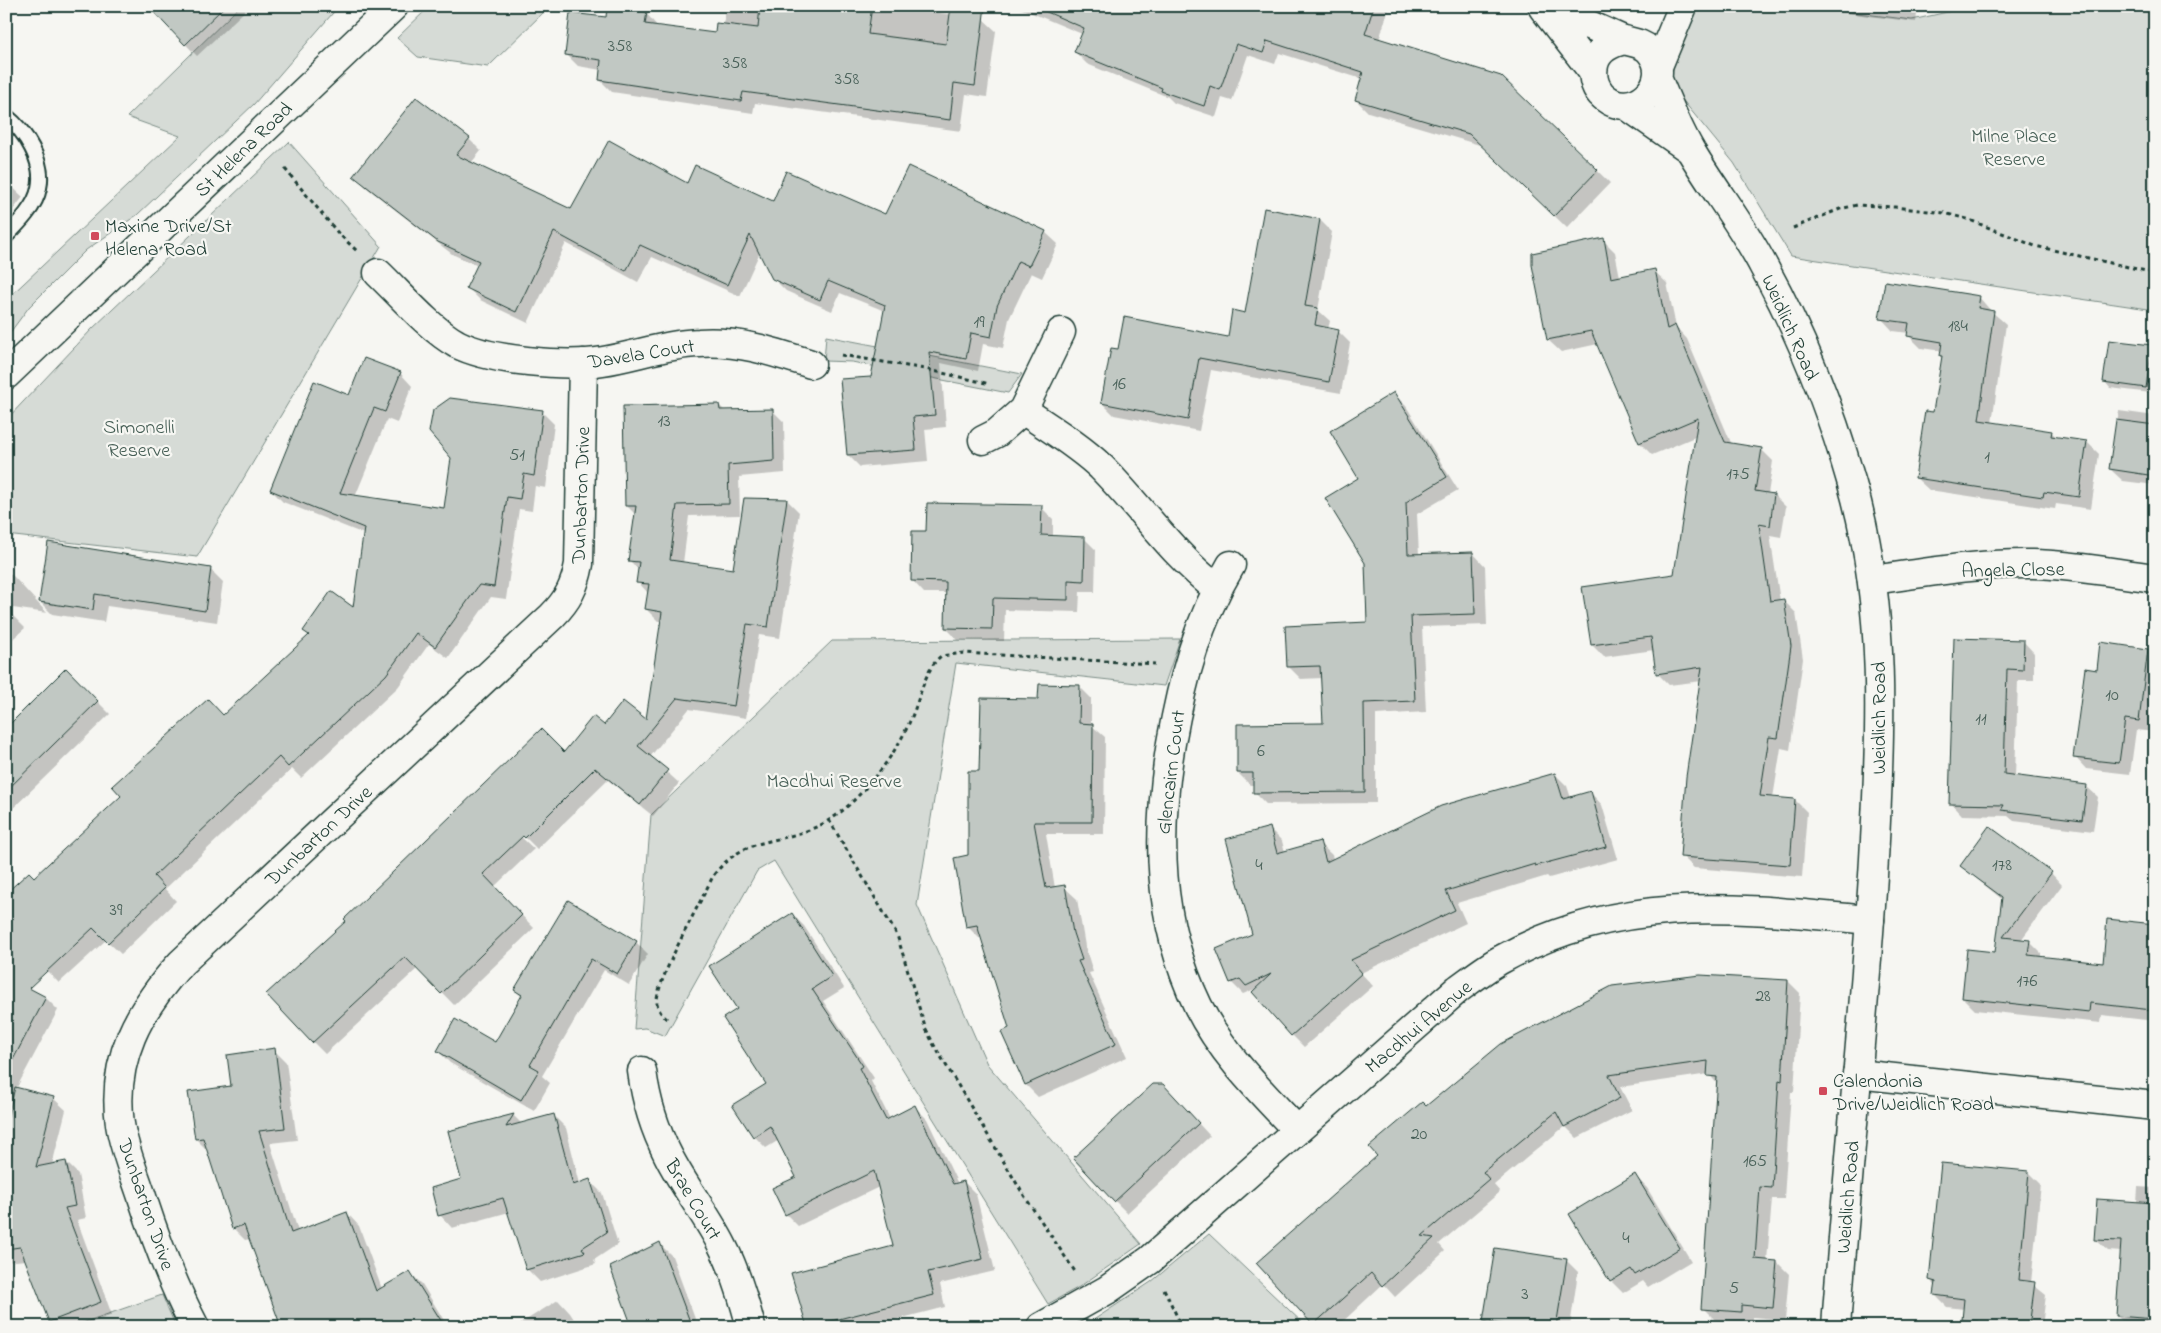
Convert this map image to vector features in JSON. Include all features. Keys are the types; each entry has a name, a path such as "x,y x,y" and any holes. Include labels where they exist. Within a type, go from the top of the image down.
{"street":[{"name":"St Helena Road","path":"6,375 394,6"},
{"path":"1541,6 1593,72"},
{"path":"1547,6 1648,49 1658,73"},
{"path":"1682,7 1653,90 1646,98 1636,104 1616,104 1606,99 1594,82 1593,72 1599,53 1615,42 1627,40 1682,7"},
{"name":"Weidlich Road","path":"1658,73 1690,150 1735,215 1765,267 1803,349 1834,428 1852,484 1864,532 1872,580 1877,633 1878,777 1870,920 1836,1327"},
{"name":"Weidlich Road","path":"1626,105 1690,150"},
{"name":"Davela Court","path":"378,273 440,332 456,343 474,351 526,360 583,363 602,362 671,345 700,342 731,343 758,348 810,364"},
{"path":"984,440 1004,428 1023,410 1061,332"},
{"name":"Dunbarton Drive","path":"195,1327 168,1269 150,1220 120,1124 121,1068 132,1033 146,1006 181,963 552,616 570,595 576,582 579,564 583,363"},
{"path":"1023,410 1078,448 1100,466 1188,565 1217,589"},
{"name":"Angela Close","path":"1872,580 1966,568 2032,564 2063,566 2155,578"},
{"name":"Glencairn Court","path":"1232,565 1217,589 1186,669 1175,722 1162,807 1161,852 1165,900 1173,940 1185,976 1199,1008 1230,1055 1297,1130"},
{"name":"Macdhui Avenue","path":"1041,1327 1107,1290 1150,1260 1458,989 1501,959 1542,940 1584,924 1634,913 1676,908 1715,908 1870,920"},
{"name":"Brae Court","path":"642,1071 649,1110 658,1134 682,1180 724,1248 738,1284 751,1327"},
{"path":"1858,1074 2155,1106"}],"lane":[{"path":"6,116 30,146 40,176 40,188 35,200 6,236"}],"path":[{"path":"285,169 338,233 378,273"},
{"path":"1793,228 1840,209 1858,205 1944,213 1967,219 2035,246 2155,273"},
{"path":"810,364 813,359 822,353 838,354 884,361 990,384"},
{"path":"667,1019 658,1009 657,1002 662,980 713,876 736,852 809,830 829,820 857,798 888,760 910,722 930,670 941,656 964,653 1155,664"},
{"path":"829,820 898,935 925,1026 934,1045 1036,1215 1076,1274"},
{"path":"1163,1287 1182,1327"}],"green space":[{"path":"240,6 339,6 254,104 137,215 86,250 29,307 6,338 6,300 180,136 127,117"},
{"path":"430,6 550,6 488,67 418,57 397,38"},
{"name":"Milne Place Reserve","path":"1700,6 1803,6 1912,20 1974,6 2155,6 2155,310 1791,256 1734,163 1676,92 1669,72 1683,29"},
{"name":"Simonelli Reserve","path":"289,142 381,246 197,557 6,535 6,420 92,329"},
{"path":"826,336 1022,374 1008,393 852,362 824,361"},
{"name":"Macdhui Reserve","path":"1180,639 1164,686 956,663 917,905 987,1064 1141,1244 1079,1287 1048,1304 774,861 757,871 665,1036 645,1028 634,1029 651,815 832,641"},
{"path":"1209,1234 1307,1327 1092,1327 1089,1323 1151,1282"},
{"path":"162,1295 176,1327 71,1327"}],"building":[{"path":"148,6 225,6 185,45"},
{"path":"760,6 872,6 868,34 946,44 951,6 985,6 975,86 954,83 950,120 743,92 741,101 599,80 601,60 565,55 570,13 606,17 607,7 647,12 645,24 715,33 716,23 758,28"},
{"path":"1033,6 1374,6 1365,34 1501,76 1598,170 1554,216 1469,134 1355,100 1363,72 1267,41 1263,53 1236,44 1220,90 1210,86 1204,106 1161,91 1162,88 1074,52 1084,28"},
{"path":"416,97 470,138 456,155 571,209 609,140 687,183 695,165 773,201 786,171 885,214 908,166 1046,231 1029,266 1018,261 997,306 991,337 971,333 966,359 929,352 935,415 913,417 916,450 847,455 840,379 871,377 885,305 828,281 820,300 772,279 750,235 727,285 640,245 626,271 554,232 516,312 466,288 479,261 438,242 353,176"},
{"path":"1264,208 1320,219 1305,306 1318,308 1315,325 1339,330 1329,382 1199,358 1188,420 1101,403 1111,348 1118,349 1124,317 1228,337 1232,310 1245,313"},
{"path":"1604,238 1611,278 1655,269 1667,329 1675,325 1725,442 1762,448 1755,491 1774,494 1770,526 1759,524 1770,601 1784,599 1791,646 1778,738 1769,737 1760,796 1795,799 1790,865 1680,857 1686,777 1702,667 1656,674 1651,637 1591,645 1582,587 1674,574 1698,418 1639,443 1591,331 1547,340 1532,265 1532,253"},
{"path":"1885,281 1980,296 1978,308 1994,311 1979,420 2052,431 2051,436 2087,441 2079,497 2044,492 2043,497 1915,478 1925,411 1933,412 1942,356 1940,356 1942,342 1907,336 1909,323 1879,319"},
{"path":"2109,340 2152,345 2146,388 2103,382"},
{"path":"364,358 401,372 385,412 374,408 340,493 444,508 451,458 429,432 433,410 450,398 543,410 534,476 524,474 520,499 507,497 494,587 479,585 435,647 416,633 386,675 288,767 279,757 154,876 165,888 108,943 93,928 29,988 46,997 6,1073 6,893 29,872 34,877 121,796 112,786 208,699 223,715 309,635 303,631 331,591 353,607 364,528 270,490 314,381 349,395"},
{"path":"1394,392 1447,477 1406,502 1408,554 1473,552 1475,614 1411,616 1415,701 1364,703 1365,792 1253,793 1253,773 1237,773 1237,724 1323,723 1320,666 1287,667 1285,626 1367,622 1365,563 1325,498 1358,478 1330,431"},
{"path":"719,404 720,410 773,409 774,461 728,465 729,504 677,505 670,560 733,569 744,498 787,499 768,627 747,624 734,706 677,698 638,746 668,770 640,805 595,768 525,838 523,836 483,874 522,915 441,994 405,957 312,1043 266,994 346,921 344,919 541,729 564,752 593,716 604,725 623,701 646,719 662,612 645,609 649,584 636,583 639,562 628,561 636,506 625,506 623,406"},
{"path":"2116,420 2155,425 2155,476 2109,469"},
{"path":"927,503 1042,505 1041,535 1085,537 1084,581 1068,580 1068,600 993,598 992,629 945,628 946,582 911,581 912,531 926,531"},
{"path":"48,542 211,568 205,611 95,594 93,610 39,602"},
{"path":"1954,638 2024,640 2023,670 2007,669 2004,774 2087,785 2082,820 2001,810 2004,805 1949,804"},
{"path":"2100,642 2148,649 2139,721 2125,719 2119,763 2073,758 2085,668 2097,670"},
{"path":"66,668 98,701 6,791 6,728"},
{"path":"1039,684 1080,685 1079,723 1093,724 1092,822 1034,822 1046,888 1065,885 1073,933 1082,960 1078,961 1116,1044 1025,1085 1001,1032 1009,1028 977,925 966,927 954,858 968,855 968,771 979,771 981,698 1038,699"},
{"path":"1555,773 1563,799 1591,791 1606,847 1535,866 1535,864 1446,891 1455,910 1351,960 1362,973 1291,1036 1252,992 1271,974 1246,986 1240,979 1230,983 1216,949 1252,934 1226,839 1270,827 1277,853 1320,841 1326,862 1441,806"},
{"path":"1989,826 2052,872 2003,937 2030,940 2028,955 2103,963 2107,919 2155,924 2155,1002 2152,1010 2090,1003 2089,1012 1962,998 1967,949 1995,952 2002,897 1960,866"},
{"path":"568,900 637,941 617,974 591,959 530,1065 539,1070 521,1100 437,1051 455,1019 495,1042 522,995 514,990"},
{"path":"792,913 832,976 812,989 863,1066 859,1068 886,1120 915,1105 953,1184 964,1181 983,1259 928,1272 934,1295 807,1327 791,1273 893,1246 874,1171 785,1215 772,1188 796,1177 770,1126 753,1137 732,1105 766,1084 723,1018 737,1009 709,966"},
{"path":"1700,975 1788,980 1782,1081 1779,1080 1772,1188 1760,1187 1755,1259 1777,1261 1773,1308 1741,1305 1741,1312 1701,1309 1717,1077 1707,1076 1708,1061 1609,1075 1620,1098 1564,1127 1556,1112 1483,1172 1489,1179 1422,1236 1434,1238 1382,1286 1371,1273 1313,1325 1256,1263 1377,1156 1369,1147 1422,1102 1426,1106 1501,1044 1612,986"},
{"path":"275,1048 285,1128 259,1131 291,1233 347,1212 376,1291 410,1271 445,1327 281,1327 244,1225 232,1229 203,1138 195,1139 188,1092 231,1086 227,1055"},
{"path":"1153,1084 1163,1084 1199,1123 1114,1202 1073,1158"},
{"path":"15,1087 54,1097 36,1167 66,1161 75,1206 65,1208 101,1302 49,1322 20,1247 6,1249 6,1125"},
{"path":"514,1114 506,1127 554,1114 573,1185 590,1179 607,1232 582,1248 585,1252 526,1270 503,1198 438,1216 431,1188 461,1179 448,1131"},
{"path":"1941,1163 2029,1171 2019,1280 2035,1282 2029,1327 1977,1327 1978,1321 1962,1320 1964,1299 1934,1295 1936,1282 1929,1280"},
{"path":"1635,1174 1680,1248 1635,1275 1631,1269 1610,1282 1569,1214"},
{"path":"2097,1199 2155,1203 2155,1319 2116,1316 2121,1241 2094,1240"},
{"path":"660,1242 692,1327 632,1327 610,1267"},
{"path":"1495,1248 1567,1259 1556,1327 1518,1327 1483,1321"}],"place":[{"name":"Maxine Drive/St Helena Road","path":"95,236"},
{"name":"Calendonia Drive/Weidlich Road","path":"1823,1091"}]}
